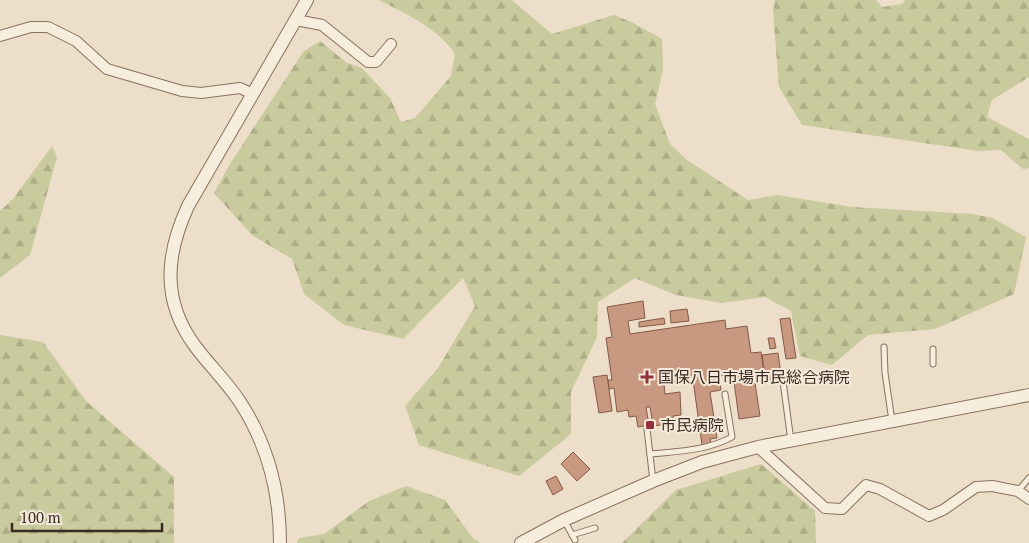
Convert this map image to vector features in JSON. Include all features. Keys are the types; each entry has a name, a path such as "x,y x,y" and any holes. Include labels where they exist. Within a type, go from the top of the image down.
{"street":[{"path":"280,543 276,489 269,461 240,401 194,345 184,327 170,289 172,249 188,206 307,0"},
{"path":"296,20 322,25 368,62 376,62 391,44"},
{"path":"0,36 32,27 48,27 76,42 107,69 182,91 201,93 240,88 253,94"},
{"path":"522,543 564,520 653,480 702,462 758,447 1029,395"},
{"path":"758,447 825,508 842,509 866,485 880,489 929,516 944,510 976,487 992,486 1018,491 1029,499"}],"lane":[{"path":"884,347 885,373 892,422"},
{"path":"933,349 933,364"},
{"path":"782,374 791,441"},
{"path":"650,454 696,450 717,445 732,437 726,394"},
{"path":"647,429 653,480"},
{"path":"1018,491 1029,478"},
{"path":"564,520 574,538 596,528"}],"green space":[{"path":"379,0 512,0 552,34 614,15 633,23 662,39 663,70 655,104 670,144 687,160 748,200 777,195 853,207 973,214 992,218 1026,237 1014,294 935,329 868,335 832,365 800,356 791,311 765,297 721,303 676,295 635,278 598,302 597,337 571,392 571,434 519,476 419,445 405,406 438,368 475,306 463,278 403,339 344,325 304,294 292,259 252,235 214,193 230,164 303,52 320,41 347,63 362,68 390,98 401,122 415,118 451,76 455,54 448,45 421,22"},
{"path":"775,0 876,0 882,7 902,4 905,0 1029,0 1029,77 992,100 987,117 1029,139 1029,168 1023,169 1001,150 978,151 802,125 779,87 773,12"},
{"path":"52,146 57,157 30,255 0,278 0,211 13,199"},
{"path":"0,335 43,342 86,401 174,477 174,543 0,543"},
{"path":"761,464 815,511 816,543 622,543 676,490"},
{"path":"406,486 445,500 472,537 481,543 297,543 299,538 324,534 369,501"}],"building":[{"path":"643,301 645,318 628,321 630,334 725,320 726,329 747,326 751,353 761,352 765,381 755,383 760,416 739,419 733,374 719,376 721,390 710,392 717,438 710,439 711,444 702,445 693,380 664,384 665,394 680,392 681,415 673,416 674,423 653,426 650,407 646,407 649,425 638,427 636,416 629,417 628,410 617,412 614,388 609,389 608,380 612,380 606,338 612,337 607,307"},
{"path":"687,309 689,321 671,323 670,311"},
{"path":"664,318 665,324 639,327 639,322"},
{"path":"790,318 796,358 786,359 780,319"},
{"path":"768,338 774,338 776,348 770,349"},
{"path":"778,353 782,381 766,383 762,355"},
{"path":"607,375 612,411 599,413 593,377"},
{"path":"573,452 590,469 577,481 561,464"},
{"path":"556,476 563,489 553,495 546,481"}],"place":[{"name":"国保八日市場市民総合病院","path":"647,377"},
{"name":"市民病院","path":"650,425"}]}
